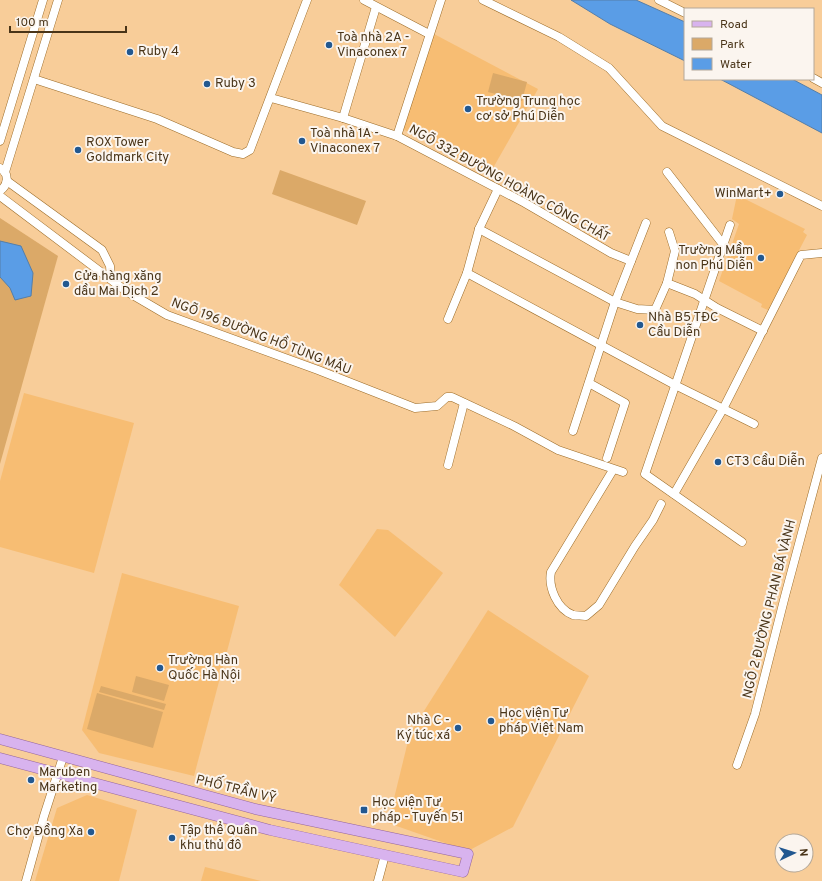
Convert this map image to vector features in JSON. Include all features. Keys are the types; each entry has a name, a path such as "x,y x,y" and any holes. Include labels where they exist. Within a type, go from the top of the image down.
{"main road":[{"name":"PHỐ TRẦN VỸ","path":"0,739 255,809 468,854 463,872 385,855"},
{"path":"0,758 270,830 385,855 388,838"}],"street":[{"path":"0,141 43,0"},
{"path":"0,191 5,186 4,174 58,0"},
{"path":"34,79 157,119 233,152 243,154 250,150 307,0"},
{"path":"364,0 429,34"},
{"name":"NGÕ 332 ĐƯỜNG HOÀNG CÔNG CHẤT","path":"441,0 397,136 498,189 610,252 631,261"},
{"path":"483,0 558,37 609,68 662,126 822,206"},
{"path":"659,0 684,12"},
{"path":"343,118 376,7"},
{"path":"271,98 343,118 397,136"},
{"path":"667,172 722,243"},
{"path":"4,174 102,250 110,266 111,279"},
{"path":"448,319 467,273 479,229 498,189"},
{"name":"NGÕ 196 ĐƯỜNG HỒ TÙNG MẬU","path":"0,196 126,291 167,315 415,407 437,406 447,397 452,397 464,403"},
{"path":"573,431 615,302 646,223"},
{"path":"730,224 722,243 645,474 742,542"},
{"path":"479,229 615,302 637,309 655,310 667,283 675,251 668,232"},
{"path":"674,494 723,409 801,256 822,253"},
{"path":"467,273 602,344 675,385 754,424"},
{"path":"667,283 696,294 717,308 763,331"},
{"path":"589,383 625,403 607,458"},
{"path":"448,465 464,403 514,426 558,450 622,472"},
{"name":"NGÕ 2 ĐƯỜNG PHAN BÁ VÀNH","path":"737,765 755,714 822,458"},
{"path":"613,470 551,572 549,581 552,592 563,607 572,615 586,616 599,605 635,546 653,520 661,504"},
{"path":"26,881 57,772 63,757"},
{"path":"378,881 385,855"}],"shaded area":[{"name":"Trường Trung học cơ sở Phú Diễn","path":"434,34 538,89 489,175 403,129"},
{"name":"Trường Mầm non Phú Diễn","path":"737,195 805,229 803,232 807,235 768,310 761,307 762,304 719,281 739,224 732,219"},
{"path":"24,393 134,423 94,573 0,547 0,481"},
{"path":"377,529 388,530 443,573 395,637 339,585"},
{"name":"Trường Hàn Quốc Hà Nội","path":"122,573 239,606 194,776 99,753 82,730"},
{"name":"Học viện Tư pháp Việt Nam","path":"488,610 589,676 513,827 468,851 388,823 410,733"},
{"name":"Chợ Đồng Xa","path":"87,795 137,810 119,881 35,881 57,808"},
{"path":"205,867 261,881 201,881"}],"green space":[{"path":"493,73 527,82 522,101 488,92"},
{"path":"280,170 366,201 357,225 272,194"},
{"path":"0,218 58,256 0,464"},
{"path":"136,676 169,685 164,701 132,692"},
{"path":"101,686 166,704 164,710 99,692"},
{"path":"97,693 163,712 153,748 87,729"}],"water":[{"path":"571,0 636,0 684,22 684,61 610,24"},
{"path":"722,80 794,80 822,95 822,133"},
{"path":"0,241 21,246 33,273 31,296 15,300 10,288 0,277"}],"place":[{"name":"Toà nhà 2A - Vinaconex 7","path":"329,45"},
{"name":"Ruby 4","path":"130,52"},
{"name":"Ruby 3","path":"207,84"},
{"name":"Trường Trung học cơ sở Phú Diễn","path":"468,109"},
{"name":"Toà nhà 1A - Vinaconex 7","path":"302,141"},
{"name":"ROX Tower Goldmark City","path":"78,150"},
{"name":"WinMart+","path":"780,194"},
{"name":"Trường Mầm non Phú Diễn","path":"761,258"},
{"name":"Cửa hàng xăng dầu Mai Dịch 2","path":"66,284"},
{"name":"Nhà B5 TĐC Cầu Diễn","path":"640,325"},
{"name":"CT3 Cầu Diễn","path":"718,462"},
{"name":"Trường Hàn Quốc Hà Nội","path":"160,668"},
{"name":"Học viện Tư pháp Việt Nam","path":"491,721"},
{"name":"Nhà C - Ký túc xá","path":"458,728"},
{"name":"Maruben Marketing","path":"31,780"},
{"name":"Học viện Tư pháp - Tuyến 51","path":"364,810"},
{"name":"Chợ Đồng Xa","path":"91,832"},
{"name":"Tập thể Quân khu thủ đô","path":"172,838"}]}
